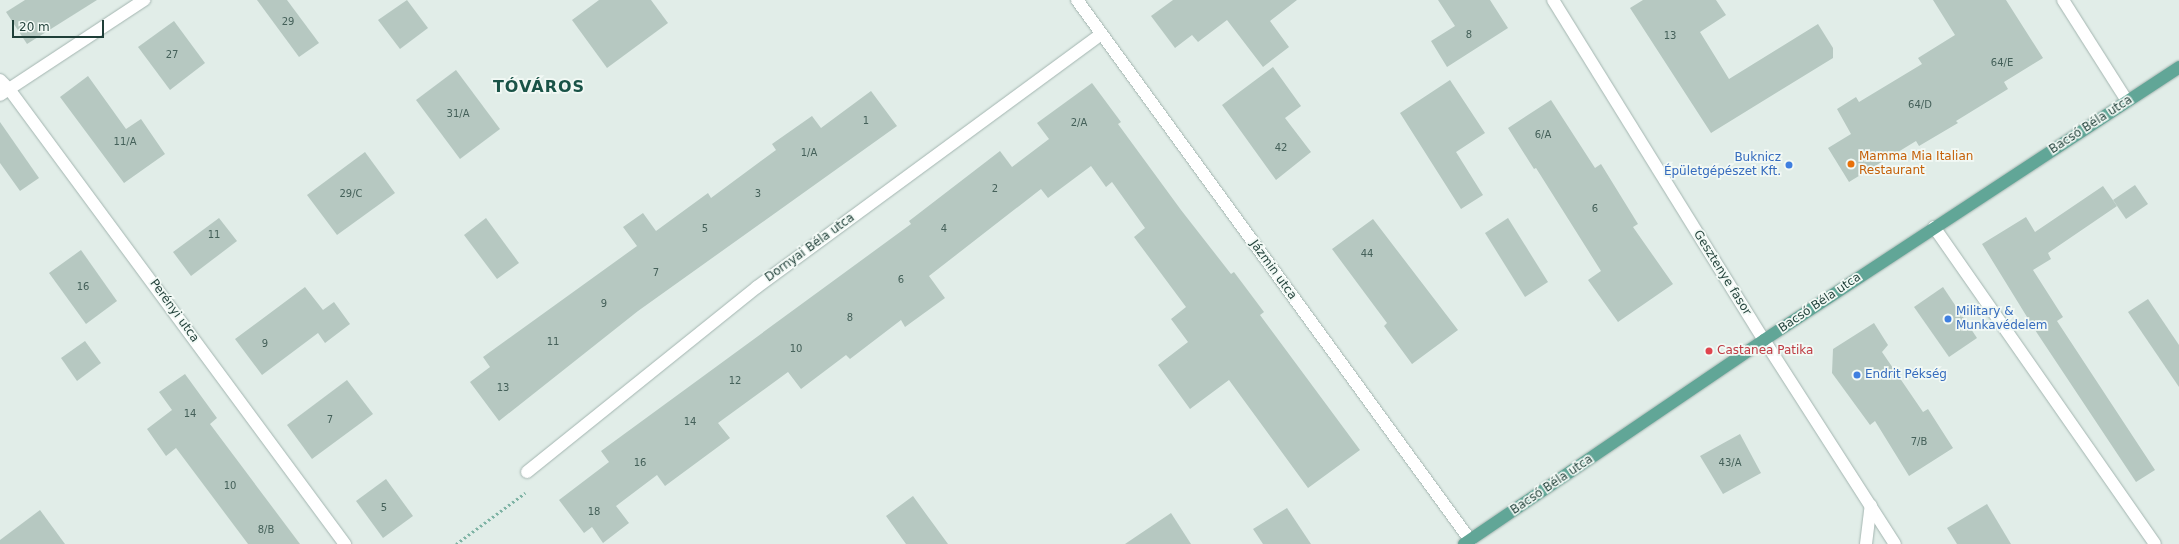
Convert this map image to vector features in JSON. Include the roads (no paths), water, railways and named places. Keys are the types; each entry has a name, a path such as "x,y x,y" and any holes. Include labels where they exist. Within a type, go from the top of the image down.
{"main road":[{"name":"Bacsó Béla utca","path":"1467,542 1764,340 2179,67"}],"street":[{"path":"5,92 144,0"},
{"name":"Jázmin utca","path":"1076,0 1467,542"},
{"name":"Gesztenye fasor","path":"1553,0 1764,340 1895,544"},
{"path":"2063,0 2127,101"},
{"name":"Dornyai Béla utca","path":"526,472 757,287 1101,34"},
{"name":"Perényi utca","path":"0,80 5,92 345,544"},
{"path":"1934,227 2155,544"},
{"path":"1866,544 1871,505"}],"place":[{"name":"Mamma Mia Italian Restaurant","path":"1851,164"},
{"name":"Buknicz Épületgépészet Kft.","path":"1789,165"},
{"name":"Military & Munkavédelem","path":"1948,319"},
{"name":"Castanea Patika","path":"1709,351"},
{"name":"Endrit Pékség","path":"1857,375"}],"district":[{"name":"TÓVÁROS","path":"539,87"}]}
